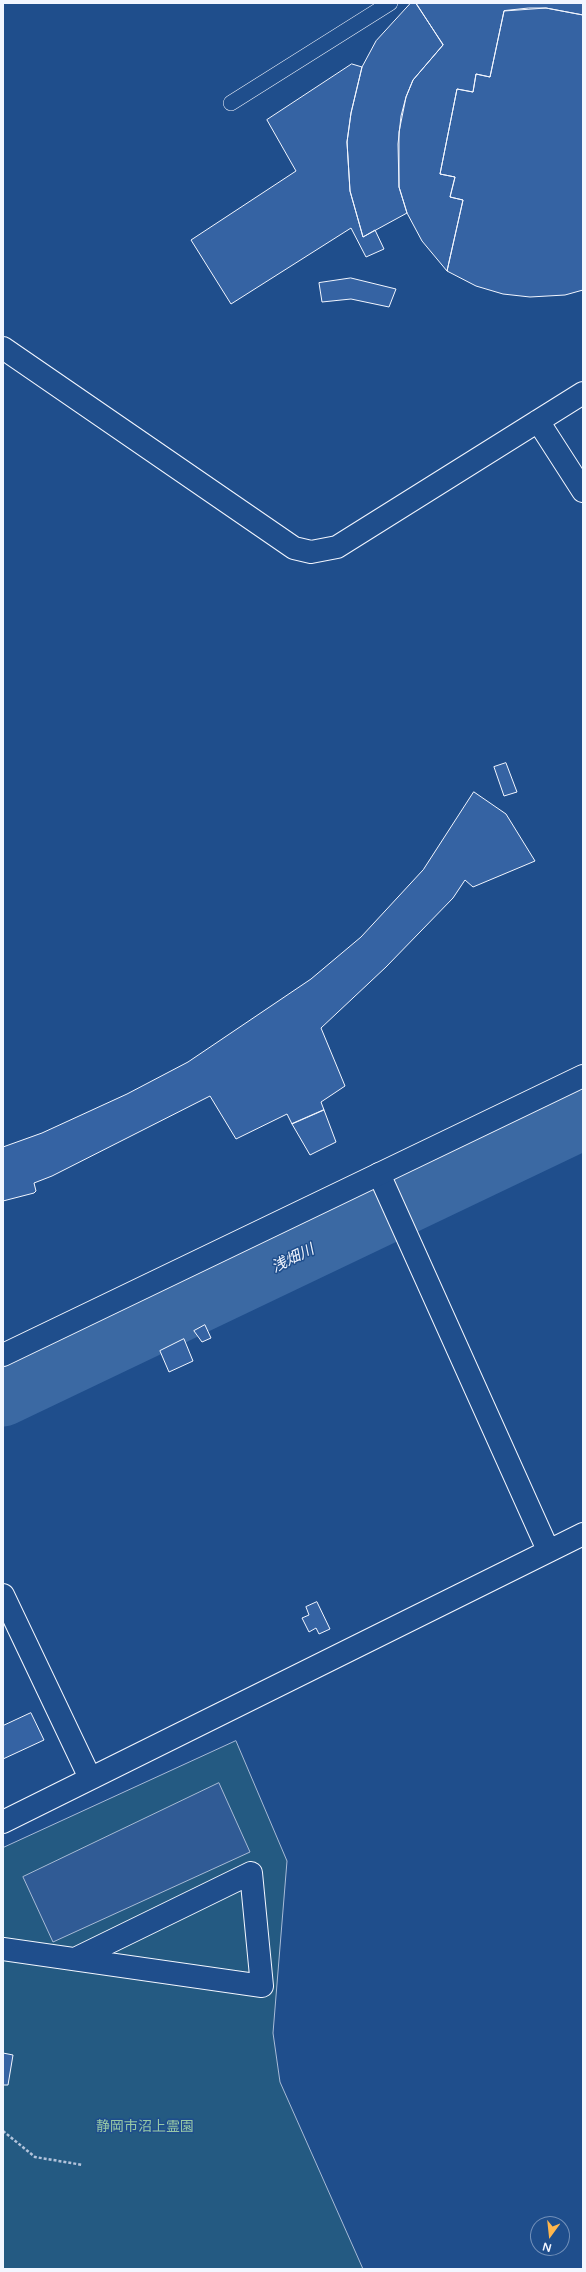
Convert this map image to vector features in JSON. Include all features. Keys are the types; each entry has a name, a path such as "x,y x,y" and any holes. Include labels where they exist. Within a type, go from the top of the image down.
{"street":[{"path":"3,348 294,548 311,552 337,547 583,393"},
{"path":"538,421 583,491"},
{"path":"3,1355 583,1076"},
{"path":"379,1174 548,1550"},
{"path":"3,1822 548,1550 583,1534"},
{"path":"3,1596 90,1778"},
{"path":"3,1949 262,1986 251,1873 75,1959"}],"lane":[{"path":"231,103 390,3"}],"path":[{"path":"3,2131 35,2157 83,2165"}],"green space":[{"name":"静岡市沼上霊園","path":"236,1741 287,1861 273,2033 280,2082 363,2269 3,2269 3,1848"}],"shaded area":[{"path":"219,1783 250,1852 53,1942 23,1877"}],"building":[{"path":"411,3 416,3 443,45 413,80 406,97 401,116 398,144 399,187 407,213 363,237 350,191 347,142 351,113 362,67 376,41"},
{"path":"416,3 583,3 583,15 546,8 504,11 490,77 476,74 473,92 457,89 440,174 455,177 450,197 463,200 447,271 422,241 407,213 399,187 399,132 406,97 413,80 443,45"},
{"path":"529,8 546,8 583,15 583,290 565,295 530,297 503,294 476,286 447,271 463,200 450,197 455,177 440,174 457,89 473,92 476,74 490,77 504,11"},
{"path":"352,64 362,67 351,113 347,142 350,191 363,237 375,230 384,249 366,257 351,228 231,304 191,240 296,171 267,120"},
{"path":"351,278 396,289 389,307 351,299 322,302 319,283"},
{"path":"506,763 517,792 504,796 494,767"},
{"path":"474,792 506,814 535,861 473,887 465,880 453,898 386,967 321,1028 345,1086 321,1102 324,1110 292,1124 287,1114 236,1139 210,1096 52,1176 34,1183 36,1191 34,1193 3,1201 3,1147 42,1133 127,1094 188,1062 311,979 361,937 423,870"},
{"path":"324,1110 336,1142 310,1155 292,1124"},
{"path":"205,1325 211,1338 202,1342 194,1331"},
{"path":"184,1339 193,1361 169,1372 160,1351"},
{"path":"317,1602 330,1629 319,1634 316,1628 309,1632 302,1618 309,1615 306,1607"},
{"path":"31,1713 44,1740 3,1759 3,1726"},
{"path":"3,2053 13,2055 8,2085 3,2085"}],"waterway":[{"name":"浅畑川","path":"3,1397 583,1120"}]}
